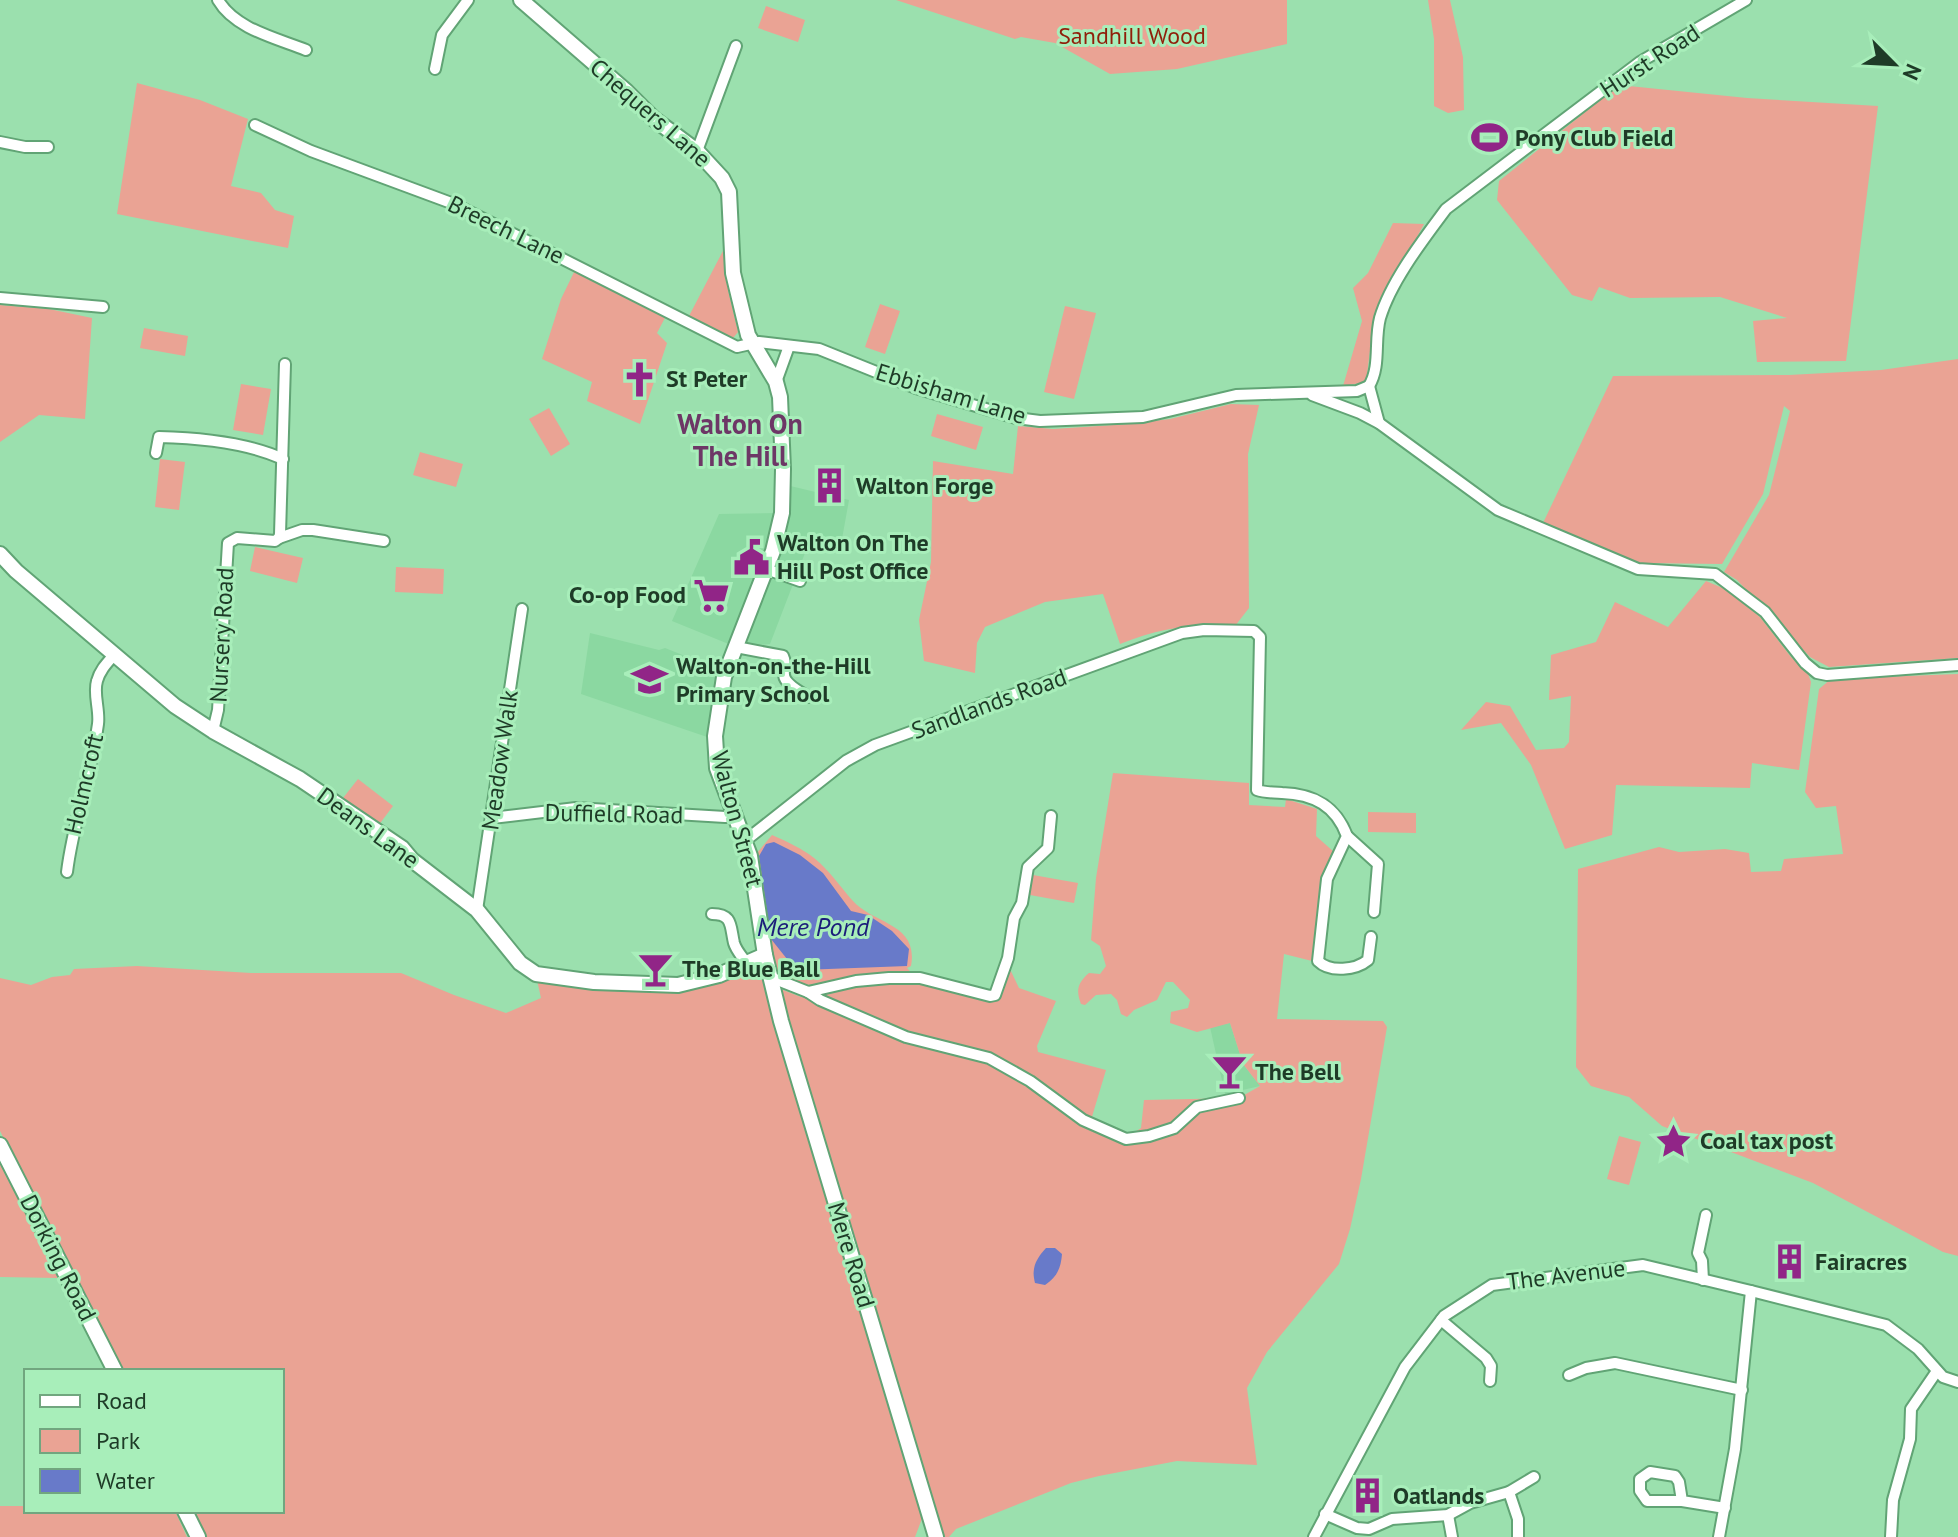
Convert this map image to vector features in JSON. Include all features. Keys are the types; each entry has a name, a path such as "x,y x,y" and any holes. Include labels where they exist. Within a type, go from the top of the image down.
{"main road":[{"name":"Chequers Lane","path":"521,0 654,119 713,167 729,192 733,273 751,344"},
{"name":"Walton Street","path":"751,344 776,382 780,397 782,513 766,569 720,693 715,745 720,776 746,840 770,977"},
{"name":"Deans Lane","path":"0,554 175,706 213,731 300,779 371,826 477,910 530,972 594,982 678,985 719,975 745,961 765,955"},
{"name":"Mere Road","path":"770,977 933,1535"},
{"name":"Dorking Road","path":"0,1145 114,1369"},
{"path":"186,1513 198,1537"}],"street":[{"path":"218,0 226,14 241,23 306,50"},
{"path":"435,69 442,35 468,0"},
{"name":"Hurst Road","path":"1369,386 1375,376 1376,338 1381,316 1422,241 1446,209 1640,62 1746,0"},
{"path":"697,151 736,46"},
{"name":"Breech Lane","path":"255,125 311,151 446,200 737,347 751,344"},
{"path":"0,142 48,147"},
{"path":"0,298 103,307"},
{"name":"Ebbisham Lane","path":"751,344 759,342 819,349 916,388 1016,418 1040,421 1143,417 1236,395 1357,391 1369,386"},
{"path":"776,382 789,346"},
{"path":"279,538 285,364"},
{"path":"1369,386 1379,423"},
{"path":"1357,391 1360,413"},
{"name":"Ebbisham Lane","path":"1306,393 1379,423 1498,510 1638,569 1715,574 1765,612 1805,663 1817,673 1827,675 1958,665"},
{"path":"156,453 159,437 260,448 283,459"},
{"name":"Nursery Road","path":"213,731 218,710 228,543 237,538 275,541 302,530 384,541"},
{"path":"766,569 800,581"},
{"name":"Meadow Walk","path":"477,910 522,609"},
{"name":"Sandlands Road","path":"746,840 846,761 875,745 1182,633 1204,630 1258,633 1255,787 1259,792 1315,798 1334,812 1347,836"},
{"path":"736,647 783,656 787,682 808,697"},
{"name":"Holmcroft","path":"67,872 75,822 89,777 98,726 96,682 114,655"},
{"name":"Duffield Road","path":"492,818 576,808 736,815"},
{"path":"808,992 856,981 920,978 995,995 1008,958 1014,918 1022,903 1028,867 1048,848 1051,816"},
{"path":"1371,937 1368,960 1364,964 1348,969 1324,966 1318,961 1325,891 1331,869 1347,836 1378,864 1374,912"},
{"path":"712,914 725,915 729,919 736,948 745,961"},
{"path":"770,977 906,1037 989,1058 1030,1081 1083,1120 1126,1139 1174,1128 1197,1107 1239,1098"},
{"path":"1703,1280 1702,1261 1698,1253 1706,1215"},
{"name":"The Avenue","path":"1314,1537 1405,1367 1441,1320 1492,1285 1643,1265 1886,1325 1918,1349 1943,1377 1958,1382"},
{"path":"1719,1537 1742,1390 1751,1291"},
{"path":"1441,1320 1486,1358 1491,1366 1490,1381"},
{"path":"1569,1375 1586,1368 1615,1363 1742,1390"},
{"path":"1891,1537 1893,1500 1910,1439 1911,1409 1937,1371"},
{"path":"1325,1514 1357,1528 1369,1529 1392,1519 1448,1515 1470,1503 1509,1492 1534,1477"},
{"path":"1509,1492 1518,1519 1518,1537"},
{"path":"1682,1501 1725,1508"},
{"path":"1448,1515 1452,1537"}],"shaded area":[{"path":"782,484 849,500 842,539 810,540 770,644 736,647 672,621 719,514 781,513"},
{"name":"Walton-on-the-Hill Primary School","path":"590,633 659,650 665,648 720,670 710,738 581,694"},
{"path":"1230,1023 1243,1064 1260,1086 1225,1094 1210,1027"}],"green space":[{"name":"Sandhill Wood","path":"896,0 1287,0 1287,44 1177,69 1110,74 1055,43 1021,37 1015,39"},
{"path":"1428,0 1450,0 1463,57 1464,110 1448,113 1434,106 1434,39"},
{"path":"766,6 805,20 798,42 758,28"},
{"path":"137,83 200,100 248,119 231,186 261,193 275,210 294,216 288,248 117,214"},
{"path":"1619,85 1747,98 1878,106 1846,361 1757,362 1753,321 1787,318 1720,297 1630,298 1599,287 1592,301 1572,295 1497,200 1499,181"},
{"path":"1393,223 1424,224 1382,302 1371,343 1366,382 1343,386 1362,321 1353,288 1368,273"},
{"path":"725,247 728,290 738,332 733,338 689,316"},
{"path":"576,268 667,314 657,333 667,343 640,424 587,401 592,382 542,359 561,299"},
{"path":"880,304 900,311 885,354 865,347"},
{"path":"0,305 49,309 92,318 85,419 39,415 0,442"},
{"path":"1065,306 1096,313 1074,399 1044,392"},
{"path":"144,328 188,336 185,356 140,348"},
{"path":"1958,359 1958,658 1829,667 1810,657 1737,580 1724,572 1769,495 1790,411 1784,406 1763,494 1722,564 1639,563 1543,523 1613,376 1789,375 1881,370"},
{"path":"241,384 271,389 263,435 233,430"},
{"path":"1231,404 1259,405 1248,454 1249,608 1235,626 1176,628 1120,644 1103,594 1045,602 985,627 977,643 975,673 924,661 919,620 931,562 933,461 1013,474 1018,426 1053,429 1129,424 1170,419"},
{"path":"549,408 570,444 551,456 529,419"},
{"path":"937,414 983,427 976,450 931,436"},
{"path":"420,452 463,464 456,487 413,475"},
{"path":"160,459 185,462 179,510 155,507"},
{"path":"255,547 303,558 297,583 250,571"},
{"path":"396,567 444,569 443,594 395,592"},
{"path":"1706,581 1725,589 1760,617 1791,657 1807,671 1811,682 1799,770 1752,763 1750,788 1616,785 1612,835 1565,849 1531,765 1501,723 1461,730 1486,702 1510,706 1536,750 1564,748 1569,742 1571,696 1549,700 1551,655 1596,642 1615,602 1668,627"},
{"path":"1880,671 1881,677 1958,674 1958,1256 1943,1252 1813,1183 1662,1126 1629,1097 1591,1086 1576,1067 1578,869 1659,847 1679,852 1725,849 1749,853 1751,872 1781,871 1784,859 1843,854 1836,806 1816,808 1805,792 1819,689 1831,679"},
{"path":"1113,773 1249,783 1249,805 1285,807 1286,799 1317,809 1316,836 1334,852 1319,896 1312,961 1284,954 1277,1019 1383,1021 1387,1027 1350,1229 1339,1264 1267,1352 1247,1388 1257,1465 1177,1461 1099,1476 1071,1483 943,1537 778,988 801,997 828,984 801,985 776,971 757,853 772,835 810,855 862,909 892,926 908,941 912,952 911,966 907,968 919,981 1000,996 1009,967 1019,988 1056,1001 1037,1046 1038,1052 1106,1070 1091,1120 1126,1138 1141,1128 1144,1100 1239,1098 1260,1086 1243,1064 1230,1023 1197,1032 1170,1023 1171,1012 1188,1008 1190,1000 1173,982 1166,982 1157,1000 1134,1010 1127,1017 1121,1014 1117,1000 1111,994 1096,995 1085,1005 1081,1004 1078,991 1082,980 1089,973 1100,974 1106,966 1100,946 1091,940 1096,878"},
{"path":"358,779 393,806 378,826 343,798"},
{"path":"1368,812 1416,813 1416,833 1368,832"},
{"path":"1033,875 1078,883 1074,903 1030,895"},
{"path":"757,963 761,965 923,1516 915,1537 207,1537 195,1513 284,1513 284,1369 122,1369 0,1131 0,978 31,985 52,977 70,975 74,969 137,966 251,973 401,973 506,1013 541,998 537,980 675,991"},
{"path":"1619,1136 1641,1142 1629,1185 1607,1179"},
{"path":"0,1164 58,1278 0,1277"},
{"path":"0,1506 24,1506 24,1513 176,1513 187,1537 0,1537"}],"water":[{"name":"Mere Pond","path":"774,842 800,855 823,873 851,911 868,915 892,931 909,949 907,966 802,970 787,959 771,939 759,856 766,844"},
{"path":"1046,1248 1055,1248 1062,1254 1058,1272 1045,1285 1035,1283 1034,1268"}],"place":[{"name":"Pony Club Field","path":"1489,138"},
{"name":"St Peter","path":"640,379"},
{"name":"Walton Forge","path":"830,486"},
{"name":"Walton On The Hill Post Office","path":"751,557"},
{"name":"Co-op Food","path":"712,595"},
{"name":"Walton-on-the-Hill Primary School","path":"650,680"},
{"name":"The Blue Ball","path":"656,969"},
{"name":"The Bell","path":"1229,1072"},
{"name":"Coal tax post","path":"1674,1141"},
{"name":"Fairacres","path":"1789,1262"},
{"name":"Oatlands","path":"1367,1496"}],"district":[{"name":"Walton On The Hill","path":"740,440"}]}
